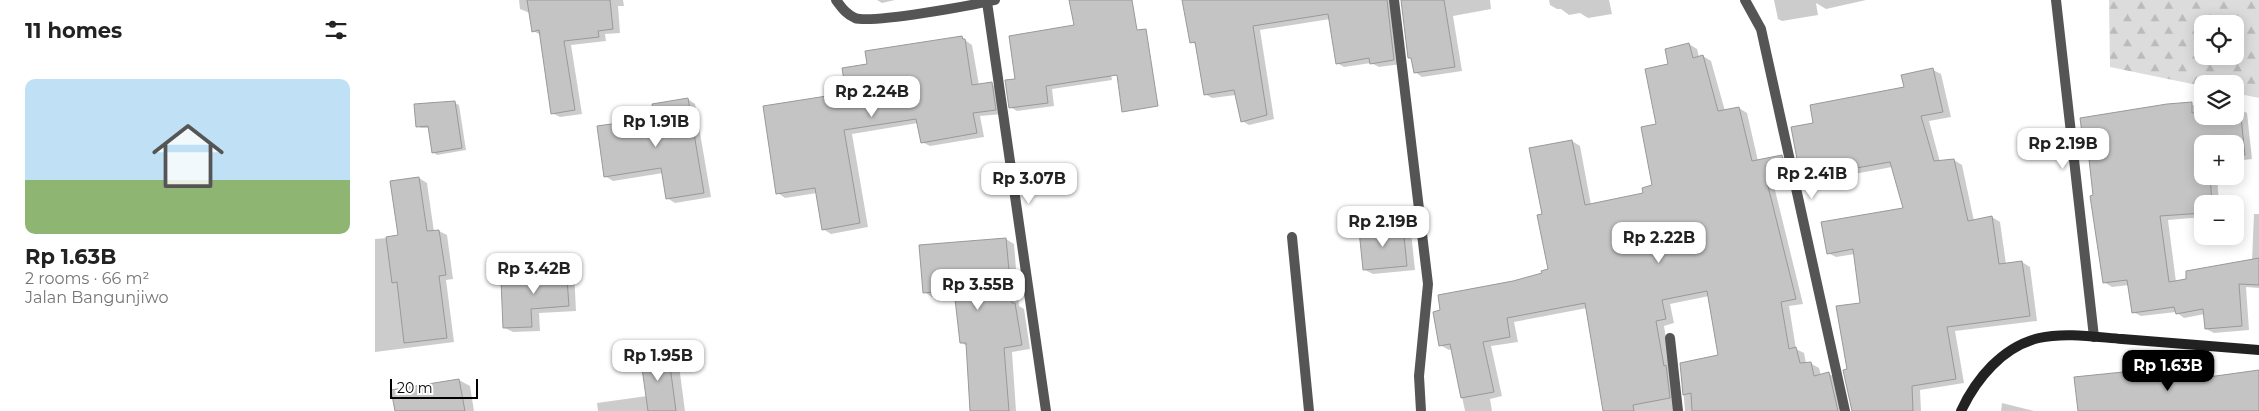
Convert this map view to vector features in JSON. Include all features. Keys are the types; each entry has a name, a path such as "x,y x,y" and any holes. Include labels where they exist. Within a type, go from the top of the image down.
{"main road":[{"path":"1961,411 1979,379 1997,360 2016,347 2038,338 2055,336 2094,337 2259,350"}],"street":[{"path":"836,0 845,13 857,19 878,19 991,1 1045,411"},
{"path":"1394,0 1428,284 1419,376 1421,411"},
{"path":"1745,0 1761,30 1845,411"},
{"path":"2056,0 2094,337"},
{"path":"1292,237 1309,411"},
{"path":"1670,338 1679,411"}],"green space":[{"path":"2109,0 2259,0 2259,98 2244,95 2244,75 2194,75 2194,84 2110,67"}],"building":[{"path":"527,0 610,0 613,29 598,31 599,37 564,41 575,110 551,114 539,30 532,32"},
{"path":"1069,0 1132,0 1137,30 1146,29 1158,106 1122,112 1117,75 1046,86 1048,103 1009,108 1005,80 1015,79 1009,36 1074,25"},
{"path":"1182,0 1387,0 1394,60 1370,64 1369,58 1336,64 1328,14 1253,26 1267,115 1241,122 1234,90 1204,95 1195,42 1190,43"},
{"path":"1401,0 1444,0 1455,67 1414,73 1411,58 1408,58"},
{"path":"962,36 965,39 972,85 992,82 996,110 973,113 977,133 921,143 916,119 844,130 860,223 822,230 815,188 776,194 763,106 846,93 842,68 867,64 865,51"},
{"path":"1689,43 1693,58 1703,55 1718,111 1739,107 1752,161 1782,155 1787,178 1767,182 1796,299 1781,302 1789,349 1796,347 1800,363 1811,362 1814,376 1829,372 1838,411 1692,411 1691,393 1683,395 1680,363 1718,355 1707,291 1662,300 1666,319 1656,321 1664,366 1666,365 1670,398 1633,405 1634,411 1603,411 1585,303 1507,318 1510,337 1483,342 1494,392 1461,398 1450,344 1439,346 1433,312 1440,310 1438,295 1513,281 1542,273 1541,271 1548,269 1537,215 1542,214 1529,148 1572,140 1585,205 1643,193 1642,188 1652,185 1641,127 1656,124 1645,69 1668,64 1665,49"},
{"path":"1933,68 1943,112 1921,116 1934,161 1954,159 1968,221 1992,216 1999,264 2022,261 2030,316 1947,327 1956,379 1912,386 1913,411 1852,411 1843,370 1847,369 1836,306 1860,303 1853,249 1827,254 1821,222 1903,208 1890,162 1823,174 1822,170 1800,175 1791,127 1813,123 1810,105 1904,87 1901,75"},
{"path":"688,98 704,193 666,199 661,168 604,177 597,126 655,118 652,104"},
{"path":"455,101 462,148 432,153 428,126 416,127 414,104"},
{"path":"2192,102 2194,125 2242,125 2243,135 2194,135 2194,185 2211,185 2211,195 2194,195 2194,214 2160,216 2169,282 2186,279 2186,271 2259,258 2259,285 2239,284 2242,326 2205,329 2203,309 2176,314 2174,307 2132,313 2127,280 2103,283 2090,196 2093,195 2087,141 2083,141 2080,118 2167,104"},
{"path":"419,177 427,231 439,230 446,275 439,276 447,338 404,343 397,282 392,283 386,237 398,235 390,181"},
{"path":"1403,226 1407,266 1363,270 1359,230"},
{"path":"1006,238 1012,303 1015,303 1022,345 1004,348 1009,411 970,411 966,343 960,343 954,290 923,293 919,245"},
{"path":"566,265 569,306 531,309 532,327 503,328 501,280 534,279 533,267"},
{"path":"668,351 676,411 648,411 640,354"},
{"path":"2153,369 2153,373 2193,370 2194,379 2259,370 2259,411 2078,411 2074,377"},
{"path":"459,379 465,411 395,411 391,390"}]}
